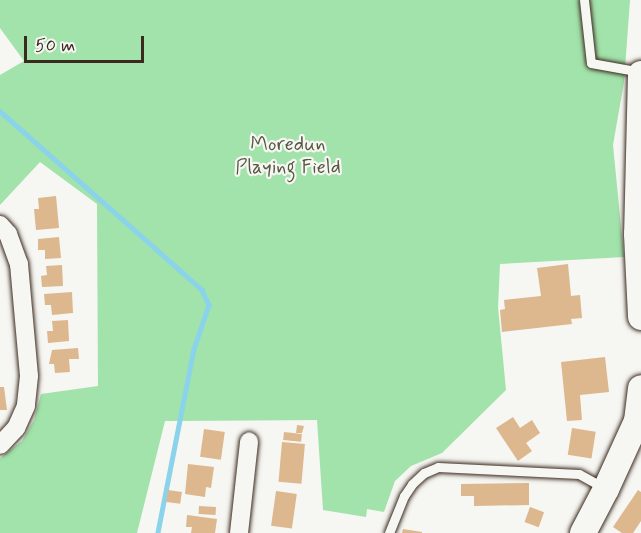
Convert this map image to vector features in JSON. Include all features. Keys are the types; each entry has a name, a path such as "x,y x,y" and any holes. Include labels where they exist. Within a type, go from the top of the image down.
{"street":[{"path":"641,73 637,234 641,317"},
{"path":"0,225 8,234 19,264 28,376 26,406 16,428 0,445"},
{"path":"583,533 639,421 641,388"},
{"path":"239,533 249,442"}],"lane":[{"path":"584,0 591,63 641,73"},
{"path":"389,533 408,490 424,473 438,467 579,474 606,489"}],"green space":[{"name":"Moredun Playing Field","path":"0,0 630,0 624,82 613,145 624,257 500,264 498,307 506,390 442,453 411,466 395,481 384,512 367,509 366,517 323,510 317,420 165,421 137,533 0,533 0,458 22,441 34,420 41,394 98,386 97,204 40,162 0,205 0,75 24,61 0,28"}],"building":[{"path":"56,196 59,228 36,230 34,209 39,209 38,198"},
{"path":"59,237 61,258 45,259 45,250 38,250 38,239"},
{"path":"568,264 571,296 580,295 582,318 571,319 572,324 502,332 500,310 505,309 504,300 541,296 537,268"},
{"path":"62,265 63,286 42,287 41,276 47,275 46,266"},
{"path":"72,292 73,313 52,315 51,305 45,305 44,294"},
{"path":"68,320 69,341 48,343 47,331 53,331 52,321"},
{"path":"78,348 79,359 69,359 70,372 55,373 54,364 49,364 52,350"},
{"path":"605,357 609,392 580,395 582,420 567,421 561,362"},
{"path":"0,387 4,387 7,410 0,410"},
{"path":"513,417 520,428 532,420 540,433 526,443 532,451 518,461 496,428"},
{"path":"297,425 304,426 302,433 296,433"},
{"path":"572,428 596,432 591,458 568,455"},
{"path":"204,429 225,432 221,460 200,457"},
{"path":"284,432 302,434 301,442 283,440"},
{"path":"282,442 305,444 301,484 279,482"},
{"path":"188,464 214,467 211,488 206,487 205,497 185,494"},
{"path":"529,483 529,505 474,506 474,496 461,496 461,484"},
{"path":"168,490 182,492 180,504 166,502"},
{"path":"638,490 641,492 641,521 633,533 622,533 613,527"},
{"path":"276,491 297,494 292,529 271,526"},
{"path":"199,506 216,507 216,515 199,514"},
{"path":"530,507 544,512 539,527 525,522"},
{"path":"187,515 217,519 215,533 191,533 192,527 186,527"},
{"path":"403,529 422,532 422,533 402,533"}],"waterway":[{"path":"0,111 202,290 209,305 194,349 158,533"}]}
